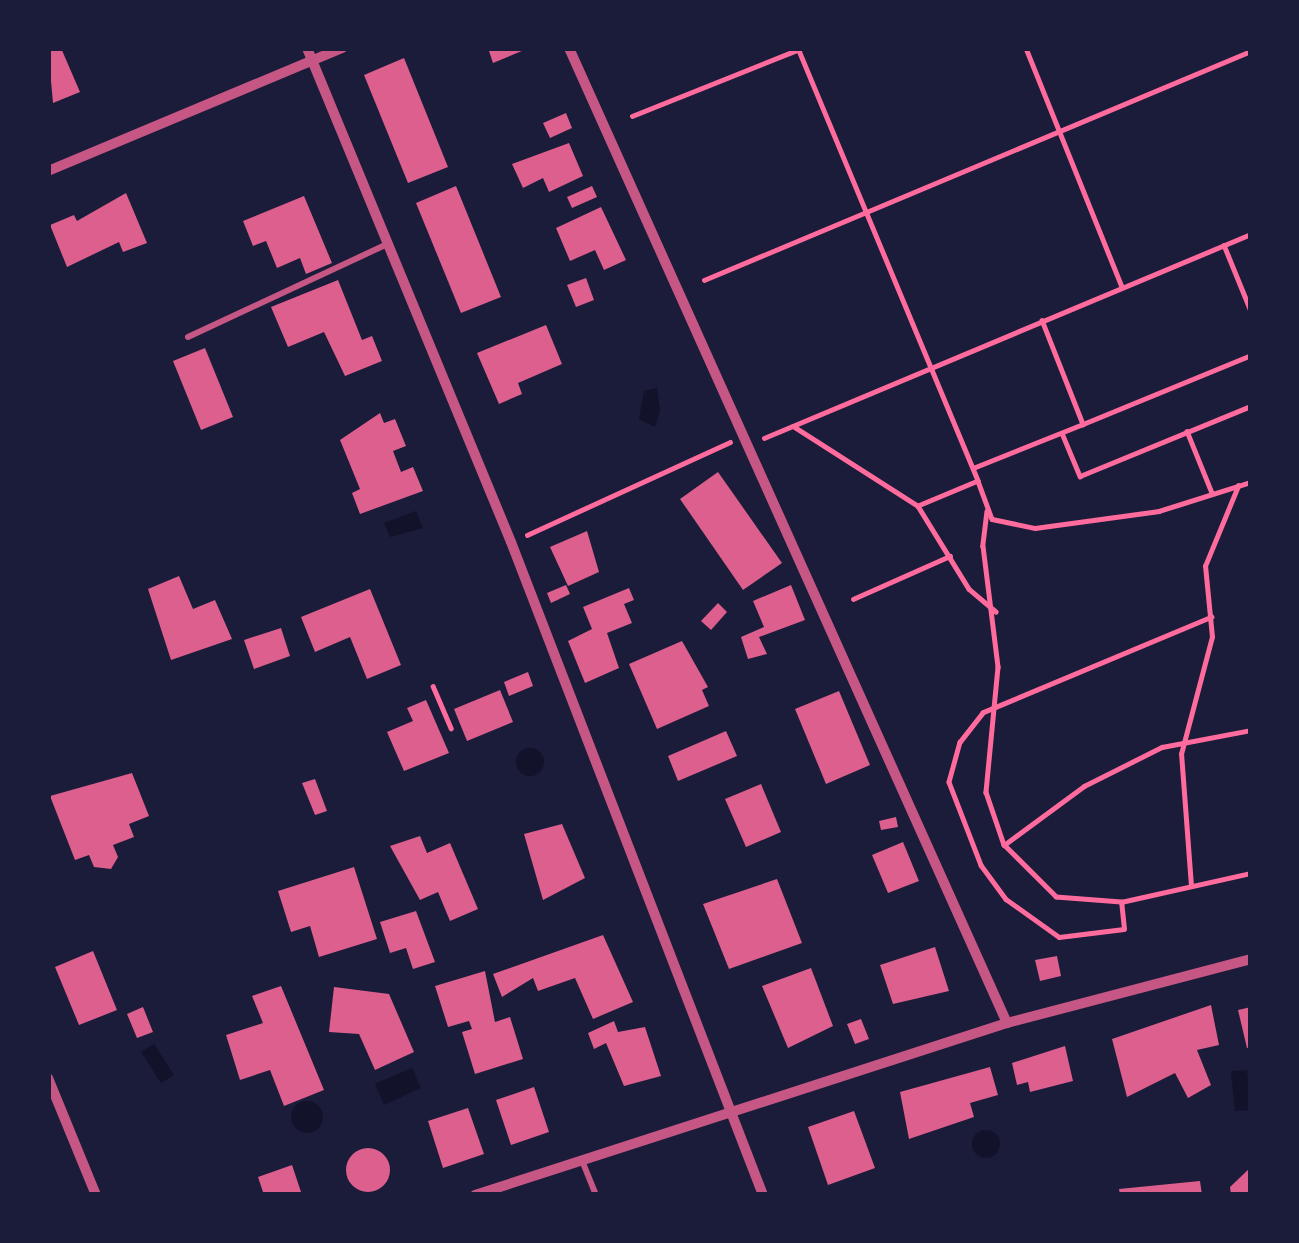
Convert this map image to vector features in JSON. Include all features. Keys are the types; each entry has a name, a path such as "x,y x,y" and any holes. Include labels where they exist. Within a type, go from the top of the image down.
{"street":[{"path":"48,171 309,54 342,48"},
{"path":"569,48 1007,1024"},
{"path":"309,54 511,542 763,1195"},
{"path":"475,1195 727,1110 1007,1024 1251,959"},
{"path":"48,1078 96,1195"}],"lane":[{"path":"188,337 388,244"},
{"path":"582,1160 596,1195"}],"path":[{"path":"632,116 799,48 987,511 983,546 996,612 986,792 1004,845 1056,897 1120,902 1251,873"},
{"path":"1026,48 1122,287"},
{"path":"704,280 1251,51"},
{"path":"511,542 742,436 763,439 1251,234"},
{"path":"1224,245 1251,311"},
{"path":"1042,320 1083,424"},
{"path":"973,468 1251,356"},
{"path":"1062,433 1079,476 1251,406"},
{"path":"793,426 918,506 969,589 996,612"},
{"path":"1187,431 1212,494"},
{"path":"918,506 978,481"},
{"path":"987,511 1001,525 1035,528 1159,511 1251,482"},
{"path":"1191,886 1185,740 1212,616 1205,566 1238,486"},
{"path":"853,599 950,556"},
{"path":"1120,902 1124,929 1059,937 1006,899 981,865 949,782 961,742 994,708 1212,616"},
{"path":"433,686 451,728"},
{"path":"1004,845 1084,786 1185,740 1251,730"}],"shaded area":[{"path":"657,388 660,410 655,427 639,419 644,391"},
{"path":"416,511 423,528 390,537 384,523"},
{"path":"530,748 540,752 544,762 540,772 530,776 520,772 516,762 520,752"},
{"path":"154,1044 174,1075 161,1083 141,1052"},
{"path":"412,1068 421,1088 384,1105 375,1084"},
{"path":"1247,1070 1251,1110 1235,1111 1231,1071"},
{"path":"307,1101 318,1106 323,1117 318,1128 307,1133 296,1128 291,1117 296,1106"},
{"path":"986,1130 996,1134 1000,1144 996,1154 986,1158 976,1154 972,1144 976,1134"}],"building":[{"path":"48,48 61,48 80,92 53,103"},
{"path":"488,48 529,48 493,63"},
{"path":"404,58 448,167 408,183 364,75"},
{"path":"566,113 572,128 550,138 543,123"},
{"path":"569,143 583,176 549,192 543,178 523,188 512,164"},
{"path":"456,186 501,297 461,313 416,203"},
{"path":"592,186 597,197 572,208 567,197"},
{"path":"126,193 147,243 123,252 119,242 67,267 50,225 74,215 77,221"},
{"path":"304,196 332,263 306,274 300,258 277,268 266,241 253,246 243,221"},
{"path":"601,207 626,260 604,270 595,250 570,261 556,228"},
{"path":"586,278 594,300 576,307 567,285"},
{"path":"338,280 362,340 372,336 382,361 345,376 324,332 288,347 271,307"},
{"path":"546,325 562,364 518,383 522,394 499,404 477,353"},
{"path":"205,348 233,417 201,430 173,361"},
{"path":"380,413 384,423 395,419 406,446 393,451 401,472 413,467 423,491 360,514 352,493 360,489 340,440"},
{"path":"718,472 782,563 743,590 680,499"},
{"path":"587,531 599,572 568,586 550,547"},
{"path":"179,576 193,609 215,600 232,639 171,660 148,589"},
{"path":"566,585 570,594 551,603 547,593"},
{"path":"791,585 805,620 759,637 767,654 748,659 741,637 764,627 753,601"},
{"path":"629,588 634,600 624,604 632,623 607,633 619,668 585,683 568,641 592,629 583,607"},
{"path":"370,589 401,665 367,679 350,637 315,652 301,617"},
{"path":"718,603 727,612 711,630 701,621"},
{"path":"281,628 290,656 254,669 244,640"},
{"path":"682,641 708,687 702,690 709,706 657,729 629,664"},
{"path":"528,672 533,686 509,696 504,682"},
{"path":"500,690 513,722 467,741 454,709"},
{"path":"839,691 870,765 826,784 795,709"},
{"path":"426,700 449,753 404,771 387,732 413,721 407,708"},
{"path":"726,731 737,756 678,781 668,756"},
{"path":"132,773 149,816 129,824 134,837 113,845 118,857 111,869 94,867 89,855 75,860 50,796"},
{"path":"315,779 327,811 315,815 302,783"},
{"path":"761,784 781,832 746,847 725,799"},
{"path":"896,817 898,827 881,830 879,821"},
{"path":"562,824 585,878 543,900 524,834"},
{"path":"420,836 427,853 450,843 478,909 450,921 438,892 420,900 390,846"},
{"path":"903,842 919,881 888,893 872,855"},
{"path":"354,867 377,939 319,957 310,926 291,932 278,891"},
{"path":"777,879 802,943 729,969 703,904"},
{"path":"416,911 435,962 413,969 406,948 390,953 380,922"},
{"path":"603,935 633,1002 593,1019 575,978 538,991 533,978 502,997 493,974"},
{"path":"935,947 949,991 893,1004 880,965"},
{"path":"93,951 117,1010 79,1025 55,967"},
{"path":"1057,956 1061,976 1040,981 1035,960"},
{"path":"811,968 833,1026 788,1048 762,986"},
{"path":"485,971 495,1022 510,1017 523,1059 475,1074 462,1032 472,1029 469,1021 448,1027 435,986"},
{"path":"281,986 324,1090 284,1106 270,1070 240,1080 226,1035 263,1023 252,996"},
{"path":"334,987 389,994 414,1052 375,1070 359,1034 329,1032"},
{"path":"1211,1005 1219,1045 1197,1050 1211,1085 1188,1098 1175,1073 1127,1097 1112,1039"},
{"path":"143,1007 153,1032 137,1038 127,1014"},
{"path":"1251,1007 1251,1047 1247,1048 1238,1010"},
{"path":"861,1019 869,1039 855,1044 847,1024"},
{"path":"614,1021 618,1032 645,1027 661,1076 624,1086 606,1043 594,1049 588,1033"},
{"path":"1065,1046 1073,1081 1030,1092 1028,1082 1017,1085 1012,1063"},
{"path":"990,1067 998,1095 970,1103 974,1117 909,1139 900,1092"},
{"path":"534,1087 549,1132 511,1145 496,1100"},
{"path":"468,1108 484,1154 443,1168 428,1121"},
{"path":"854,1111 875,1168 828,1185 808,1127"},
{"path":"368,1148 384,1154 390,1170 384,1186 368,1192 352,1186 346,1170 352,1154"},
{"path":"292,1165 302,1195 264,1195 258,1177"},
{"path":"1251,1167 1251,1195 1231,1195 1230,1187"},
{"path":"1200,1181 1202,1195 1120,1195 1119,1189"}]}
